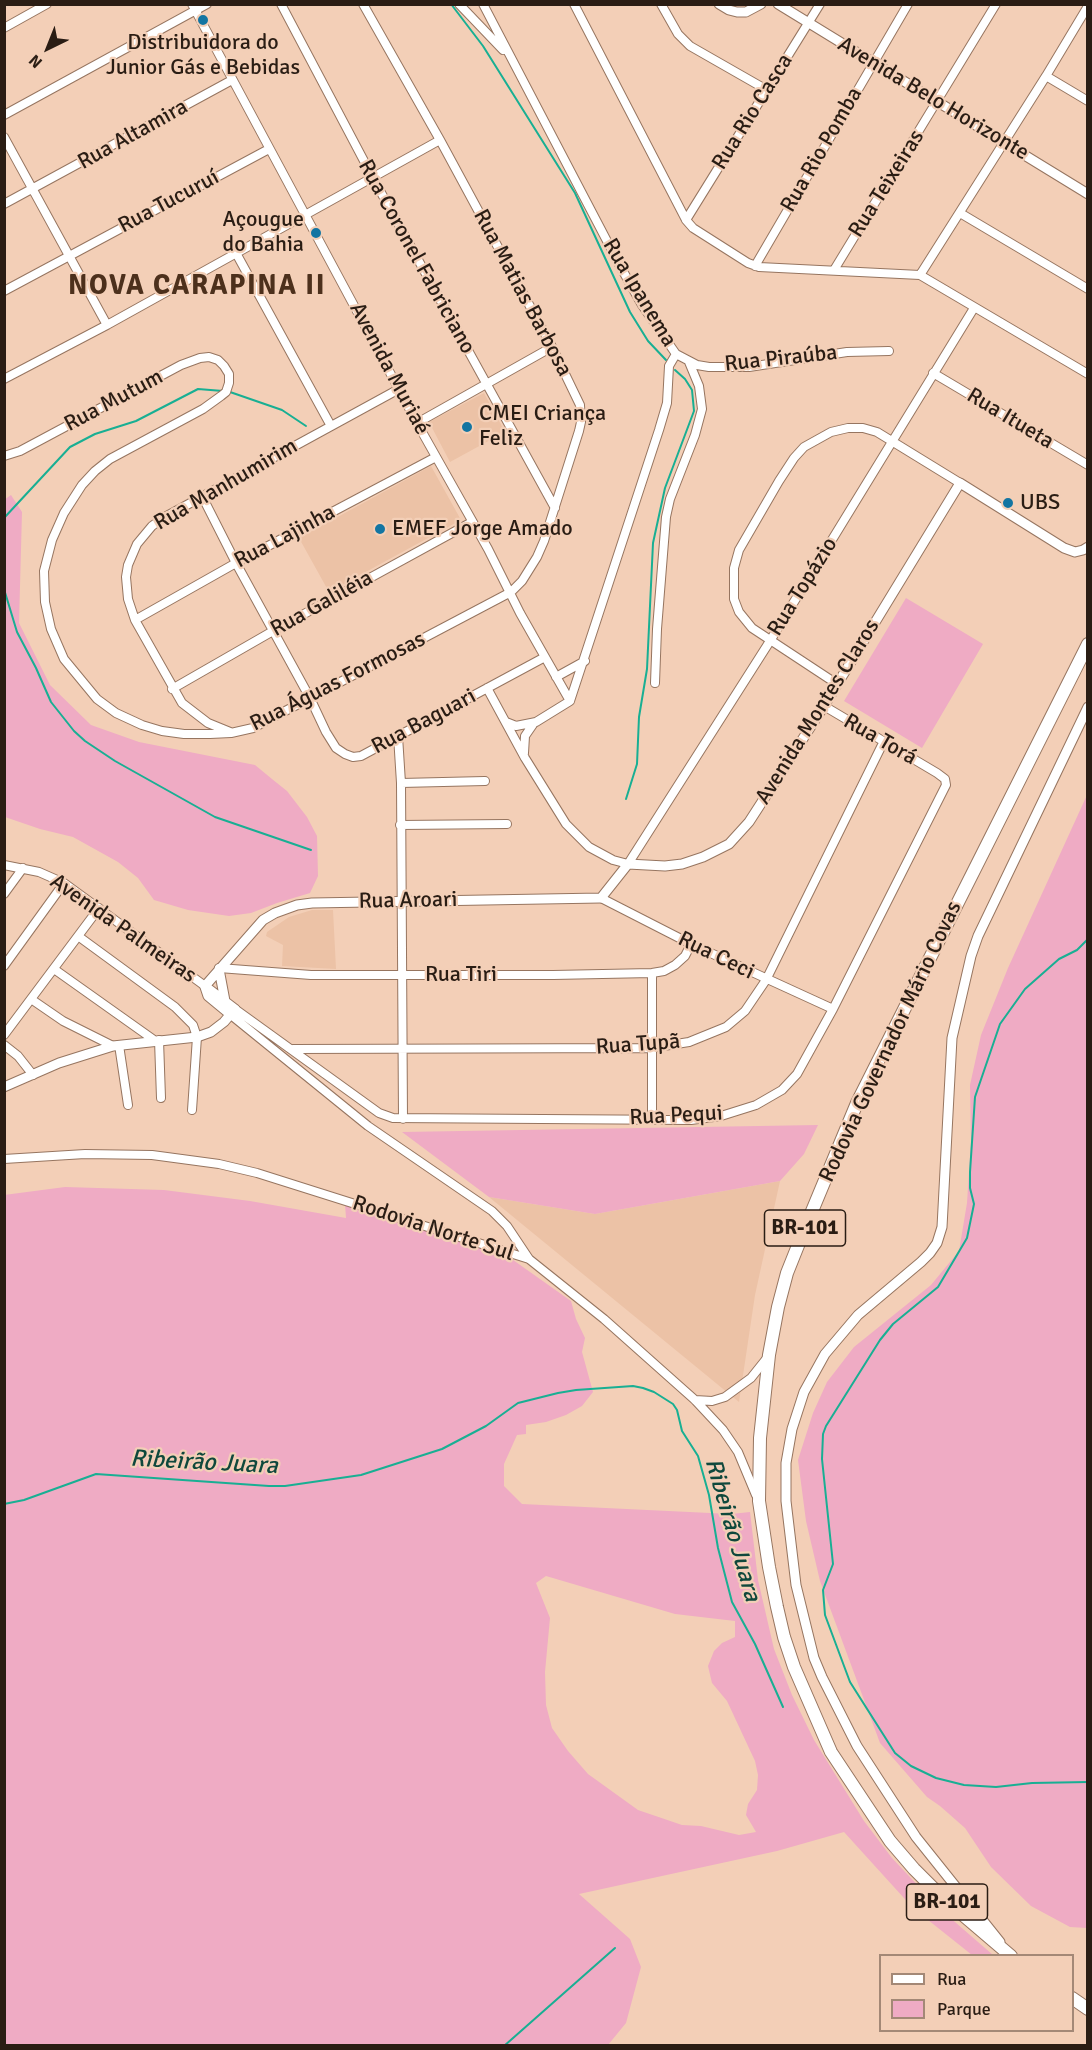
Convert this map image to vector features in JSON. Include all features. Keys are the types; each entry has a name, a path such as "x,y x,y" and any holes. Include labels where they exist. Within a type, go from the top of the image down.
{"main road":[{"name":"Rodovia Governador Mário Covas","path":"1010,1954 943,1898 914,1869 890,1841 831,1752 802,1687 784,1637 769,1567 759,1501 760,1438 769,1355 787,1273 857,1103 1088,644"},
{"path":"1074,1999 1088,2009"}],"street":[{"path":"4,28 47,4"},
{"path":"4,115 193,8 207,4"},
{"name":"Rua Coronel Fabriciano","path":"281,4 373,178 555,508"},
{"name":"Rua Matias Barbosa","path":"363,4 440,140 552,347 576,394 581,413 579,431 537,557 522,581 510,592"},
{"path":"459,4 509,55"},
{"name":"Rua Ipanema","path":"483,4 642,305 676,354 669,366 667,403 659,430 570,702"},
{"path":"574,4 686,220 693,228 754,266 920,275 1088,375"},
{"path":"661,4 683,41 767,90"},
{"path":"719,4 737,12 746,12 761,4"},
{"name":"Avenida Belo Horizonte","path":"778,4 1088,194"},
{"name":"Rua Rio Casca","path":"686,220 820,4"},
{"name":"Rua Rio Pomba","path":"754,266 908,4"},
{"name":"Rua Teixeiras","path":"834,270 996,4"},
{"path":"920,275 1085,15 1088,6"},
{"name":"Avenida Muriaé","path":"193,8 570,702"},
{"path":"1046,76 1088,101"},
{"name":"Rua Altamira","path":"4,204 232,80"},
{"path":"4,137 107,325"},
{"path":"4,379 306,216 440,140"},
{"name":"Rua Tucuruí","path":"4,291 269,149"},
{"path":"960,213 1088,289"},
{"path":"236,253 331,426"},
{"name":"Rua Topázio","path":"628,864 770,641 974,308"},
{"path":"417,423 552,347"},
{"name":"Rua Piraúba","path":"676,354 689,362 709,367 749,367 847,352 889,351"},
{"name":"Rua Mutum","path":"4,456 20,451 181,365 209,357 218,360 224,366"},
{"path":"655,683 666,516 702,409 699,386 689,362"},
{"name":"Rua Águas Formosas","path":"224,366 229,374 226,392 203,408 111,459 95,471 64,513 52,540 44,571 45,602 64,659 97,699 117,713 142,725 162,731 184,734 231,733 262,724 510,592"},
{"name":"Rua Itueta","path":"933,373 1088,465"},
{"name":"Rua Manhumirim","path":"231,733 195,714 182,704 135,620 128,599 126,577 128,565 137,544 152,526 163,518 399,389"},
{"path":"837,684 752,628 739,612 732,585 739,550 779,481 804,447 831,432 848,428 863,428 877,432 1064,548 1075,552 1088,547"},
{"name":"Rua Lajinha","path":"135,620 236,563 435,457"},
{"name":"Avenida Montes Claros","path":"506,722 525,758 566,824 574,834 602,854 628,864 665,866 682,864 703,857 729,844 749,822 824,706 960,483"},
{"path":"203,498 310,698"},
{"name":"Rua Galiléia","path":"172,689 472,522"},
{"name":"Rua Baguari","path":"310,698 336,748 349,756 361,756 545,657"},
{"path":"556,677 585,661"},
{"name":"Rua Baguari","path":"487,688 506,722 516,726 536,722 570,702"},
{"name":"Rua Torá","path":"824,706 937,773"},
{"path":"1010,1954 916,1837 857,1746 822,1677 814,1658 796,1585 786,1501 786,1463 792,1429 804,1392 825,1354 858,1315 921,1262 937,1243 942,1227 952,1038 971,956 982,927 1088,707"},
{"path":"525,758 525,736 536,722"},
{"path":"398,736 401,783 403,1119"},
{"name":"Rua Tupã","path":"293,1049 651,1048 689,1042 726,1027 745,1011 766,980 883,743"},
{"name":"Rua Pequi","path":"233,1012 293,1049 379,1113 403,1119 652,1118 691,1120 721,1116 756,1106 782,1090 797,1074 833,1009 946,785 945,779 937,773"},
{"path":"401,783 485,781"},
{"path":"400,825 507,824"},
{"path":"601,898 628,864"},
{"name":"Avenida Palmeiras","path":"4,865 23,868 64,884 205,986"},
{"path":"4,894 23,868"},
{"path":"4,966 64,884"},
{"name":"Rua Ceci","path":"601,898 766,980 833,1009"},
{"name":"Rua Aroari","path":"205,986 263,920 285,908 312,903 601,898"},
{"path":"4,1035 99,908"},
{"path":"78,936 176,1007 189,1019 197,1037 192,1110"},
{"name":"Rua Tiri","path":"219,969 311,975 652,973 664,971 675,965 691,944"},
{"path":"54,969 157,1040"},
{"path":"219,969 225,1001"},
{"path":"652,973 652,1118"},
{"path":"205,986 225,1001 233,1012"},
{"path":"205,986 208,996 233,1012 368,1126 492,1211 507,1226 529,1259"},
{"path":"31,999 63,1021 116,1046"},
{"path":"4,1087 59,1063 116,1046 197,1037 211,1032 233,1012"},
{"path":"157,1040 162,1098"},
{"path":"4,1045 18,1056 33,1075"},
{"path":"116,1046 128,1104"},
{"name":"Rodovia Norte Sul","path":"4,1159 85,1154 152,1155 219,1164 257,1173 529,1259 604,1319 695,1400 723,1430 738,1452 759,1501"},
{"path":"695,1400 712,1401 725,1397 751,1378 769,1355"}],"shaded area":[{"name":"CMEI Criança Feliz","path":"484,393 505,432 450,462 429,422"},
{"name":"EMEF Jorge Amado","path":"431,466 461,520 329,592 299,538"},
{"path":"312,910 333,910 336,969 282,966 283,945 266,936 267,932 289,917"},
{"path":"780,1181 755,1295 739,1402 489,1197 595,1214"}],"green space":[{"path":"11,495 22,512 19,623 50,685 91,725 139,742 255,765 287,791 307,817 317,836 318,876 310,893 251,913 229,916 188,910 154,900 138,878 118,862 73,837 5,817 4,500"},
{"path":"906,598 983,644 922,748 844,701"},
{"path":"1087,795 1087,1928 1070,1927 1031,1906 991,1867 965,1828 927,1797 880,1743 820,1581 806,1521 798,1460 813,1413 827,1382 854,1347 931,1285 959,1251 967,1203 971,1141 970,1085 981,1035 1008,968"},
{"path":"818,1125 804,1154 780,1181 595,1214 489,1197 402,1132"},
{"path":"65,1187 164,1190 250,1201 346,1218 345,1204 506,1255 571,1301 585,1338 582,1352 593,1392 582,1406 566,1415 546,1422 526,1425 526,1434 517,1435 504,1464 504,1486 522,1504 731,1514 750,1512 758,1580 774,1649 792,1695 814,1740 864,1821 892,1858 940,1909 992,1954 971,1954 913,1908 844,1832 777,1851 579,1894 630,1939 641,1967 626,2023 608,2045 5,2045 4,1195","holes":["546,1576 675,1614 735,1621 735,1637 722,1643 714,1651 708,1666 712,1683 727,1701 755,1761 758,1775 757,1790 748,1804 746,1815 756,1832 739,1835 701,1826 682,1825 638,1810 588,1774 568,1751 552,1728 546,1705 545,1672 550,1618 536,1583"]}],"waterway":[{"path":"451,4 483,46 575,193 630,312 648,341 666,360"},
{"path":"626,799 637,764 639,717 647,669 653,543 665,488 694,411 692,390 675,370"},
{"path":"4,518 70,447 95,434 136,421 198,389 223,391"},
{"path":"230,392 282,410 306,426"},
{"path":"4,589 17,632 51,702 85,741 115,761 215,817 311,850"},
{"path":"1088,939 1077,950 1059,959 1025,989 1000,1024 975,1097 970,1172 970,1188 974,1204 967,1238 938,1287 893,1324 880,1340 826,1426 823,1434 822,1459 833,1564 823,1590 825,1615 850,1682 895,1753 911,1766 936,1778 964,1785 996,1787 1032,1783 1088,1782"},
{"name":"Ribeirão Juara","path":"4,1504 24,1500 96,1474 269,1486 285,1486 361,1475 442,1449 486,1426 518,1403 576,1390 633,1386 643,1388 673,1404 677,1410 682,1431 698,1456 709,1495 718,1548 732,1602 755,1644 783,1707"},
{"path":"504,2046 615,1948"}],"place":[{"name":"Distribuidora do Junior Gás e Bebidas","path":"203,20"},
{"name":"Açougue do Bahia","path":"316,233"},
{"name":"CMEI Criança Feliz","path":"467,427"},
{"name":"UBS","path":"1008,503"},
{"name":"EMEF Jorge Amado","path":"380,529"}],"district":[{"name":"NOVA CARAPINA II","path":"197,287"}]}
